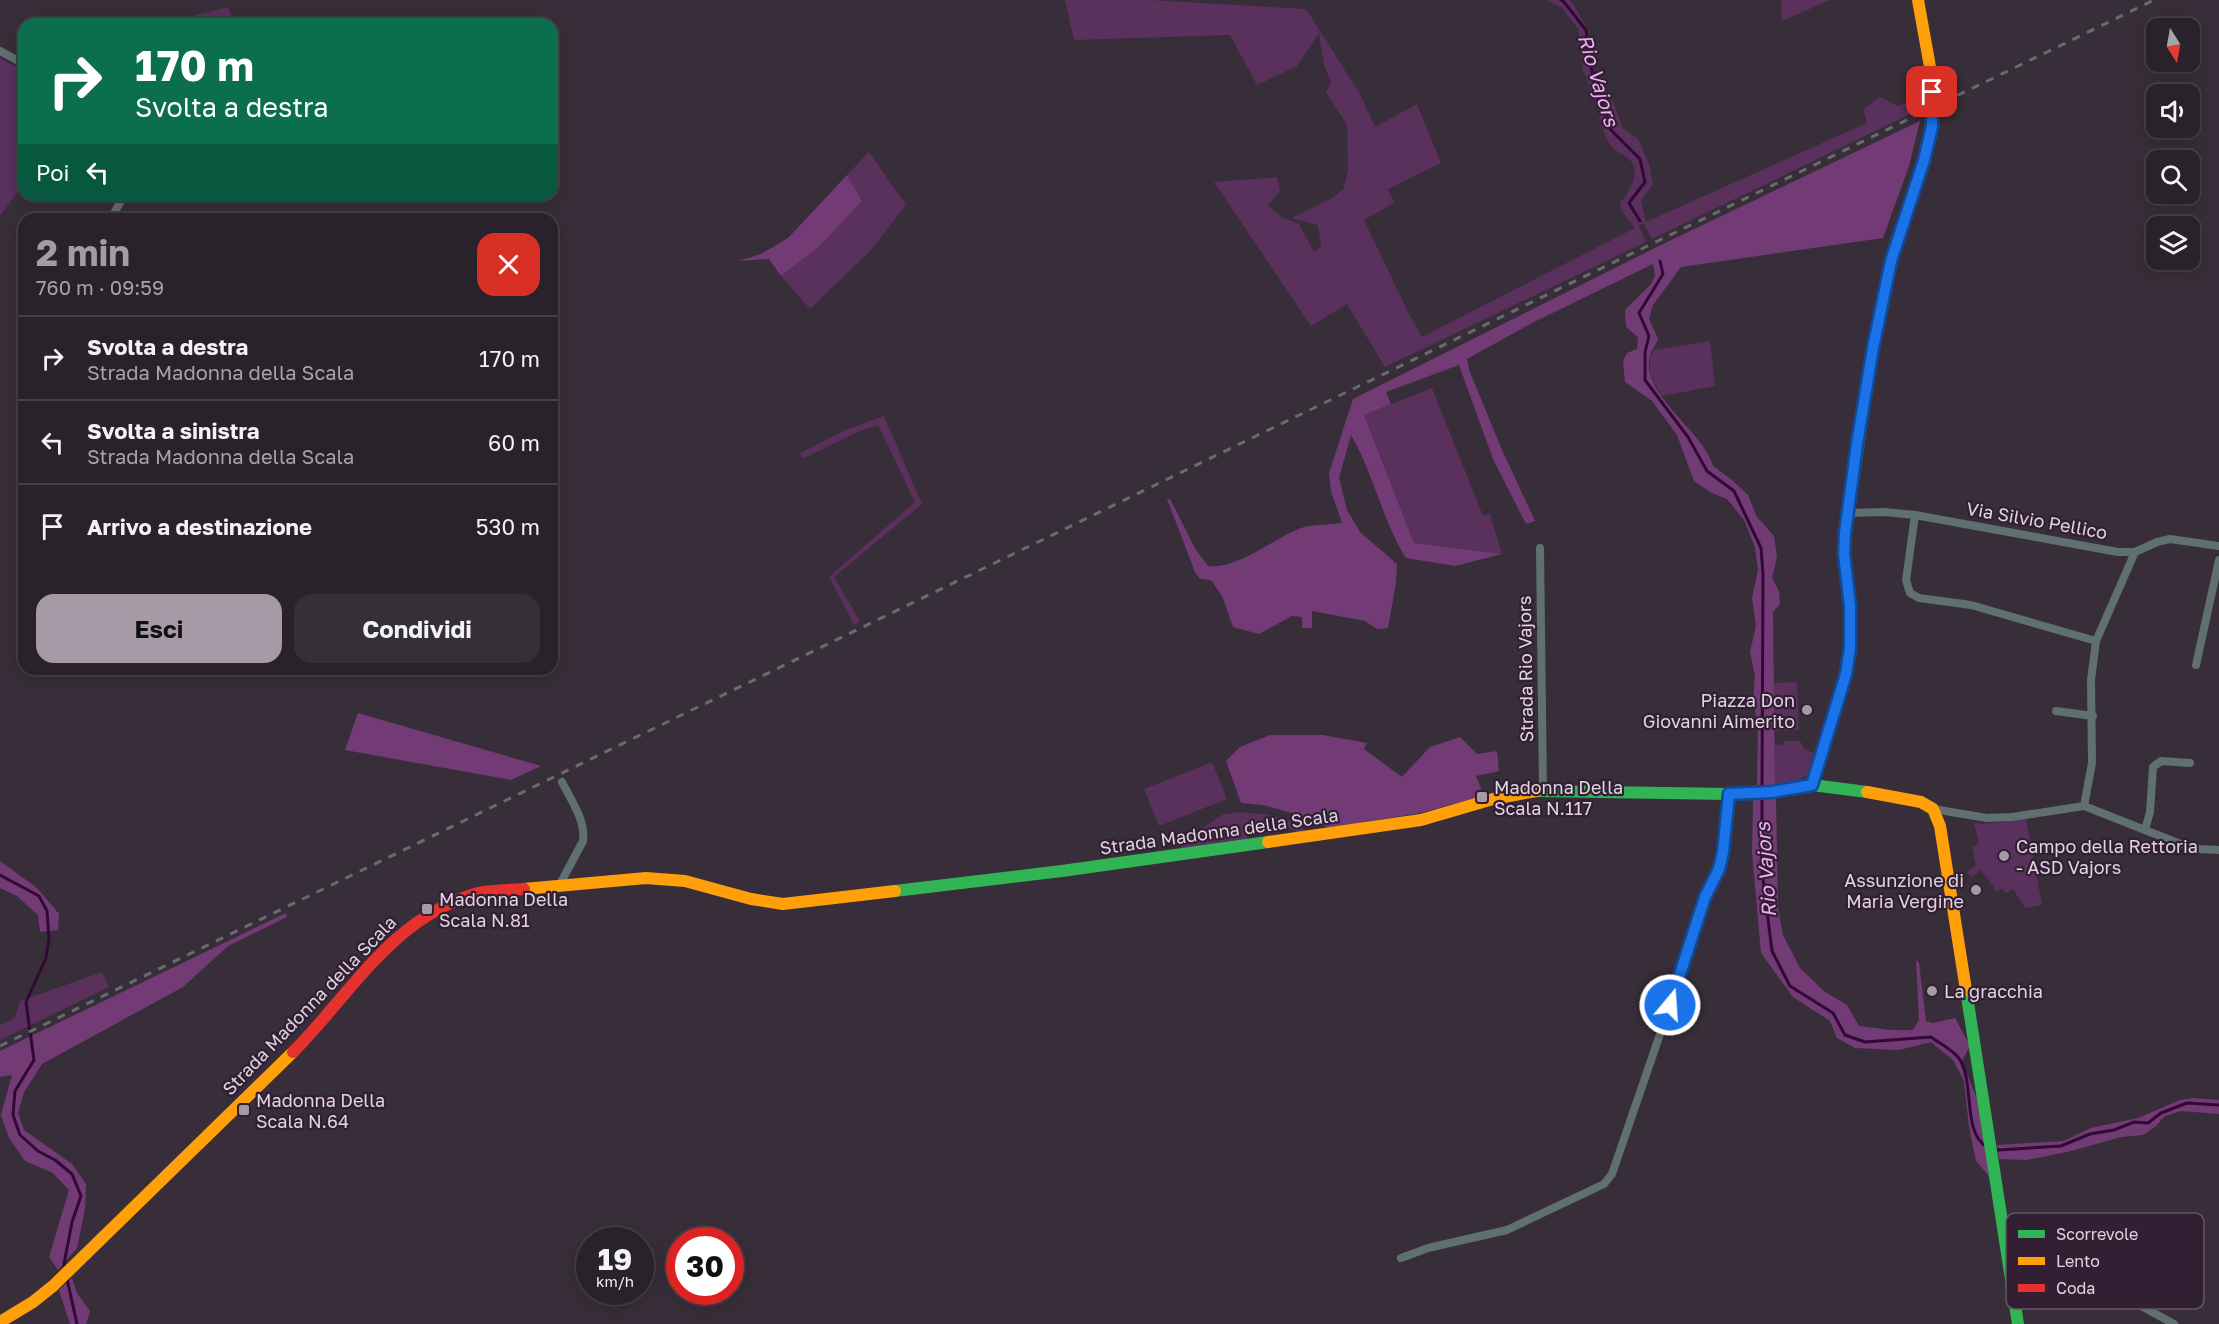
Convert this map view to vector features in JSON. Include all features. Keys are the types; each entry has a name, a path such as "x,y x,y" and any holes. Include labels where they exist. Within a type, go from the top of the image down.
{"street":[{"path":"1812,785 1846,674 1850,648 1850,606 1844,554 1847,513 1873,348 1891,261 1924,160 1932,127 1931,72 1918,0"},
{"path":"0,51 18,61"},
{"name":"Via Silvio Pellico","path":"1847,513 1885,512 1915,515 2118,552 2135,552 2170,539 2219,546"},
{"path":"1915,515 1906,580 1910,593 1919,598 1971,605 2096,641"},
{"name":"Strada Rio Vajors","path":"1540,548 1543,789"},
{"path":"2084,806 2092,763 2091,680 2096,641 2135,552"},
{"path":"2196,665 2219,560"},
{"path":"2056,711 2093,716"},
{"path":"2145,830 2150,812 2153,767 2161,761 2190,763"},
{"path":"559,886 583,841 584,833 582,823 562,782"},
{"name":"Strada Madonna della Scala","path":"0,1322 33,1302 65,1274 313,1032 384,950 410,926 434,911 479,893 646,878 695,883 761,903 783,904 1062,871 1397,824 1421,820 1517,793 1543,789 1729,794 1772,792 1812,785 1921,802 1932,809"},
{"path":"1401,1258 1428,1248 1507,1230 1604,1184 1611,1173 1705,897 1719,869 1729,794"},
{"path":"1932,809 1988,818 2012,817 2084,806 2199,849 2219,850"},
{"path":"1932,809 1940,826 2006,1239"},
{"path":"2016,1309 2018,1324"},
{"path":"2147,1309 2174,1324"}],"shaded area":[{"path":"1065,0 1150,0 1306,9 1360,94 1375,127 1417,104 1441,163 1388,189 1394,203 1364,220 1422,337 1635,228 1621,210 1620,203 1633,183 1634,167 1629,159 1609,143 1598,108 1612,100 1623,128 1638,139 1649,164 1653,184 1641,201 1646,222 1867,123 1863,109 1880,97 1898,106 1915,99 1923,99 1923,108 1652,239 1643,223 1639,226 1646,242 1385,367 1347,304 1311,326 1214,182 1277,177 1280,191 1268,205 1283,218 1299,224 1314,252 1321,247 1318,225 1292,218 1334,197 1344,188 1348,169 1347,125 1326,92 1331,83 1324,65 1319,33 1297,66 1257,85 1230,35 1074,40"},
{"path":"1548,0 1569,0 1574,5 1586,27 1594,55 1594,71 1605,97 1595,99 1583,70 1578,29 1562,8"},
{"path":"1781,0 1830,0 1782,21"},
{"path":"228,7 233,18 186,18"},
{"path":"0,58 18,68 18,191 0,216"},
{"path":"1920,121 1909,166 1883,238 1681,267 1653,305 1649,319 1658,339 1650,356 1649,370 1654,384 1708,453 1713,466 1748,495 1757,517 1774,536 1777,557 1772,578 1779,591 1780,604 1773,612 1775,785 1757,785 1758,724 1753,701 1755,676 1750,652 1756,626 1752,598 1758,570 1755,547 1744,520 1727,499 1712,493 1694,481 1677,435 1652,401 1625,382 1623,361 1627,353 1637,349 1638,337 1626,327 1625,310 1651,284 1655,276 1653,264 1530,324 1467,359 1470,372 1502,450 1535,521 1526,524 1493,459 1459,365 1386,392 1391,404 1364,415 1414,543 1502,554 1455,566 1406,558 1351,435 1339,478 1347,510 1360,532 1397,564 1388,628 1377,629 1365,621 1312,611 1312,628 1302,628 1302,617 1292,616 1259,634 1233,627 1222,596 1211,580 1200,579 1195,572 1167,499 1170,499 1196,550 1208,566 1220,566 1245,558 1304,527 1342,523 1331,491 1329,473 1353,399 1661,245"},
{"path":"869,152 906,205 871,250 810,309 781,276 818,248 862,201 847,175"},
{"path":"847,175 862,201 818,248 781,276 769,259 739,261 761,254 788,238"},
{"path":"1710,341 1715,386 1662,396 1650,368 1654,350"},
{"path":"1432,388 1483,516 1490,514 1502,554 1414,543 1364,415"},
{"path":"884,416 922,504 834,577 860,621 854,625 829,577 915,502 878,425 860,431 804,458 799,454 845,430"},
{"path":"1797,682 1799,730 1775,731 1774,683"},
{"path":"358,713 541,766 511,780 345,750"},
{"path":"1270,735 1323,735 1367,743 1364,749 1402,777 1430,747 1460,737 1477,754 1497,751 1499,771 1476,776 1484,796 1420,813 1329,828 1296,814 1263,805 1241,803 1226,761 1240,747"},
{"path":"1784,741 1800,741 1805,750 1814,753 1807,775 1794,782 1775,785 1775,745 1784,744"},
{"path":"1212,762 1227,799 1159,826 1144,789"},
{"path":"1776,798 1778,908 1783,935 1800,968 1825,992 1847,1005 1859,1026 1913,1030 1919,1020 1916,960 1919,963 1926,1021 1933,1023 1955,1018 1970,1046 1962,1061 1977,1099 1989,1176 1976,1161 1969,1127 1964,1081 1953,1060 1931,1042 1899,1050 1855,1048 1837,1038 1830,1021 1793,997 1761,953 1752,853 1753,800"},
{"path":"1240,812 1284,819 1306,832 1298,834 1280,826 1258,827 1245,830 1248,841 1182,850 1180,844 1222,815"},
{"name":"Campo della Rettoria - ASD Vajors","path":"2026,819 2042,905 2025,908 2013,889 2006,893 2002,888 1997,892 1981,870 1972,877 1967,872 1976,865 1972,846 1979,844 1974,822 1982,824"},
{"path":"0,861 37,888 59,914 58,930 40,932 38,915 17,896 0,888"},
{"path":"286,913 287,917 228,946 183,987 42,1064 24,1092 18,1113 24,1130 72,1164 86,1184 85,1209 77,1248 58,1270 49,1257 69,1190 53,1173 25,1161 9,1138 1,1115 12,1075 0,1077 0,1051"},
{"path":"102,972 109,987 0,1040 0,1025 15,1018 20,1001"},
{"path":"2193,1098 2219,1100 2219,1114 2181,1111 2165,1116 2143,1135 2121,1137 2027,1160 1999,1159 1997,1145 2064,1141 2091,1128 2138,1118 2180,1100"},
{"path":"72,1278 77,1293 90,1311 86,1324 70,1324 59,1290"}],"waterway":[{"name":"Rio Vajors","path":"1561,0 1586,30 1592,71 1610,129 1640,159 1645,182 1629,203 1640,221"},
{"name":"Rio Vajors","path":"1660,261 1663,274 1639,313 1649,336 1645,352 1645,380 1688,437 1707,471 1734,491 1761,548 1763,574 1762,791"},
{"name":"Rio Vajors","path":"1762,797 1762,871 1772,951 1790,986 1833,1013 1845,1035 1865,1042 1931,1037 1952,1051 1963,1067 1974,1130 1979,1140 1987,1147"},
{"path":"0,875 39,896 47,911 49,938 46,958 26,1002 34,1060 15,1091 13,1115 20,1135 38,1151 55,1160 72,1174 81,1196 72,1222 64,1264 65,1270"},
{"name":"Rio Vajors","path":"1993,1149 2061,1146 2090,1134 2114,1130 2134,1122 2148,1123 2161,1113 2187,1103 2219,1105"},
{"path":"67,1279 77,1324"}],"railway":[{"path":"0,1046 2154,0"}],"traffic: fast":[{"path":"1812,785 1846,674 1850,648 1850,606 1844,554 1845,533 1872,355"},
{"path":"1536,791 1729,794 1772,792 1812,785 1867,792"},
{"path":"895,891 1062,871 1268,842"},
{"path":"1966,990 2006,1247"},
{"path":"2016,1309 2018,1324"}],"traffic: slow":[{"path":"1872,355 1894,248 1925,161 1932,126 1932,78 1918,0"},
{"path":"1268,842 1421,820 1493,799 1536,791"},
{"path":"1867,792 1921,802 1933,809 1940,826 1966,990"},
{"path":"524,889 646,878 685,881 751,899 783,904 895,891"},
{"path":"0,1322 33,1302 53,1286 293,1052"}],"traffic: jam":[{"path":"293,1052 375,959 421,920 448,904 478,893 524,889"}],"place":[{"name":"Piazza Don Giovanni Aimerito","path":"1807,710"},
{"name":"Madonna Della Scala N.117","path":"1482,797"},
{"name":"Campo della Rettoria - ASD Vajors","path":"2004,856"},
{"name":"Assunzione di Maria Vergine","path":"1976,890"},
{"name":"Madonna Della Scala N.81","path":"427,909"},
{"name":"La gracchia","path":"1932,991"},
{"name":"Madonna Della Scala N.64","path":"244,1110"}],"route":[{"path":"1670,1005 1705,897 1719,869 1729,794 1772,792 1812,785 1846,674 1850,648 1850,606 1844,554 1845,533 1857,444 1873,348 1891,261 1924,160 1932,127 1932,92"}]}
